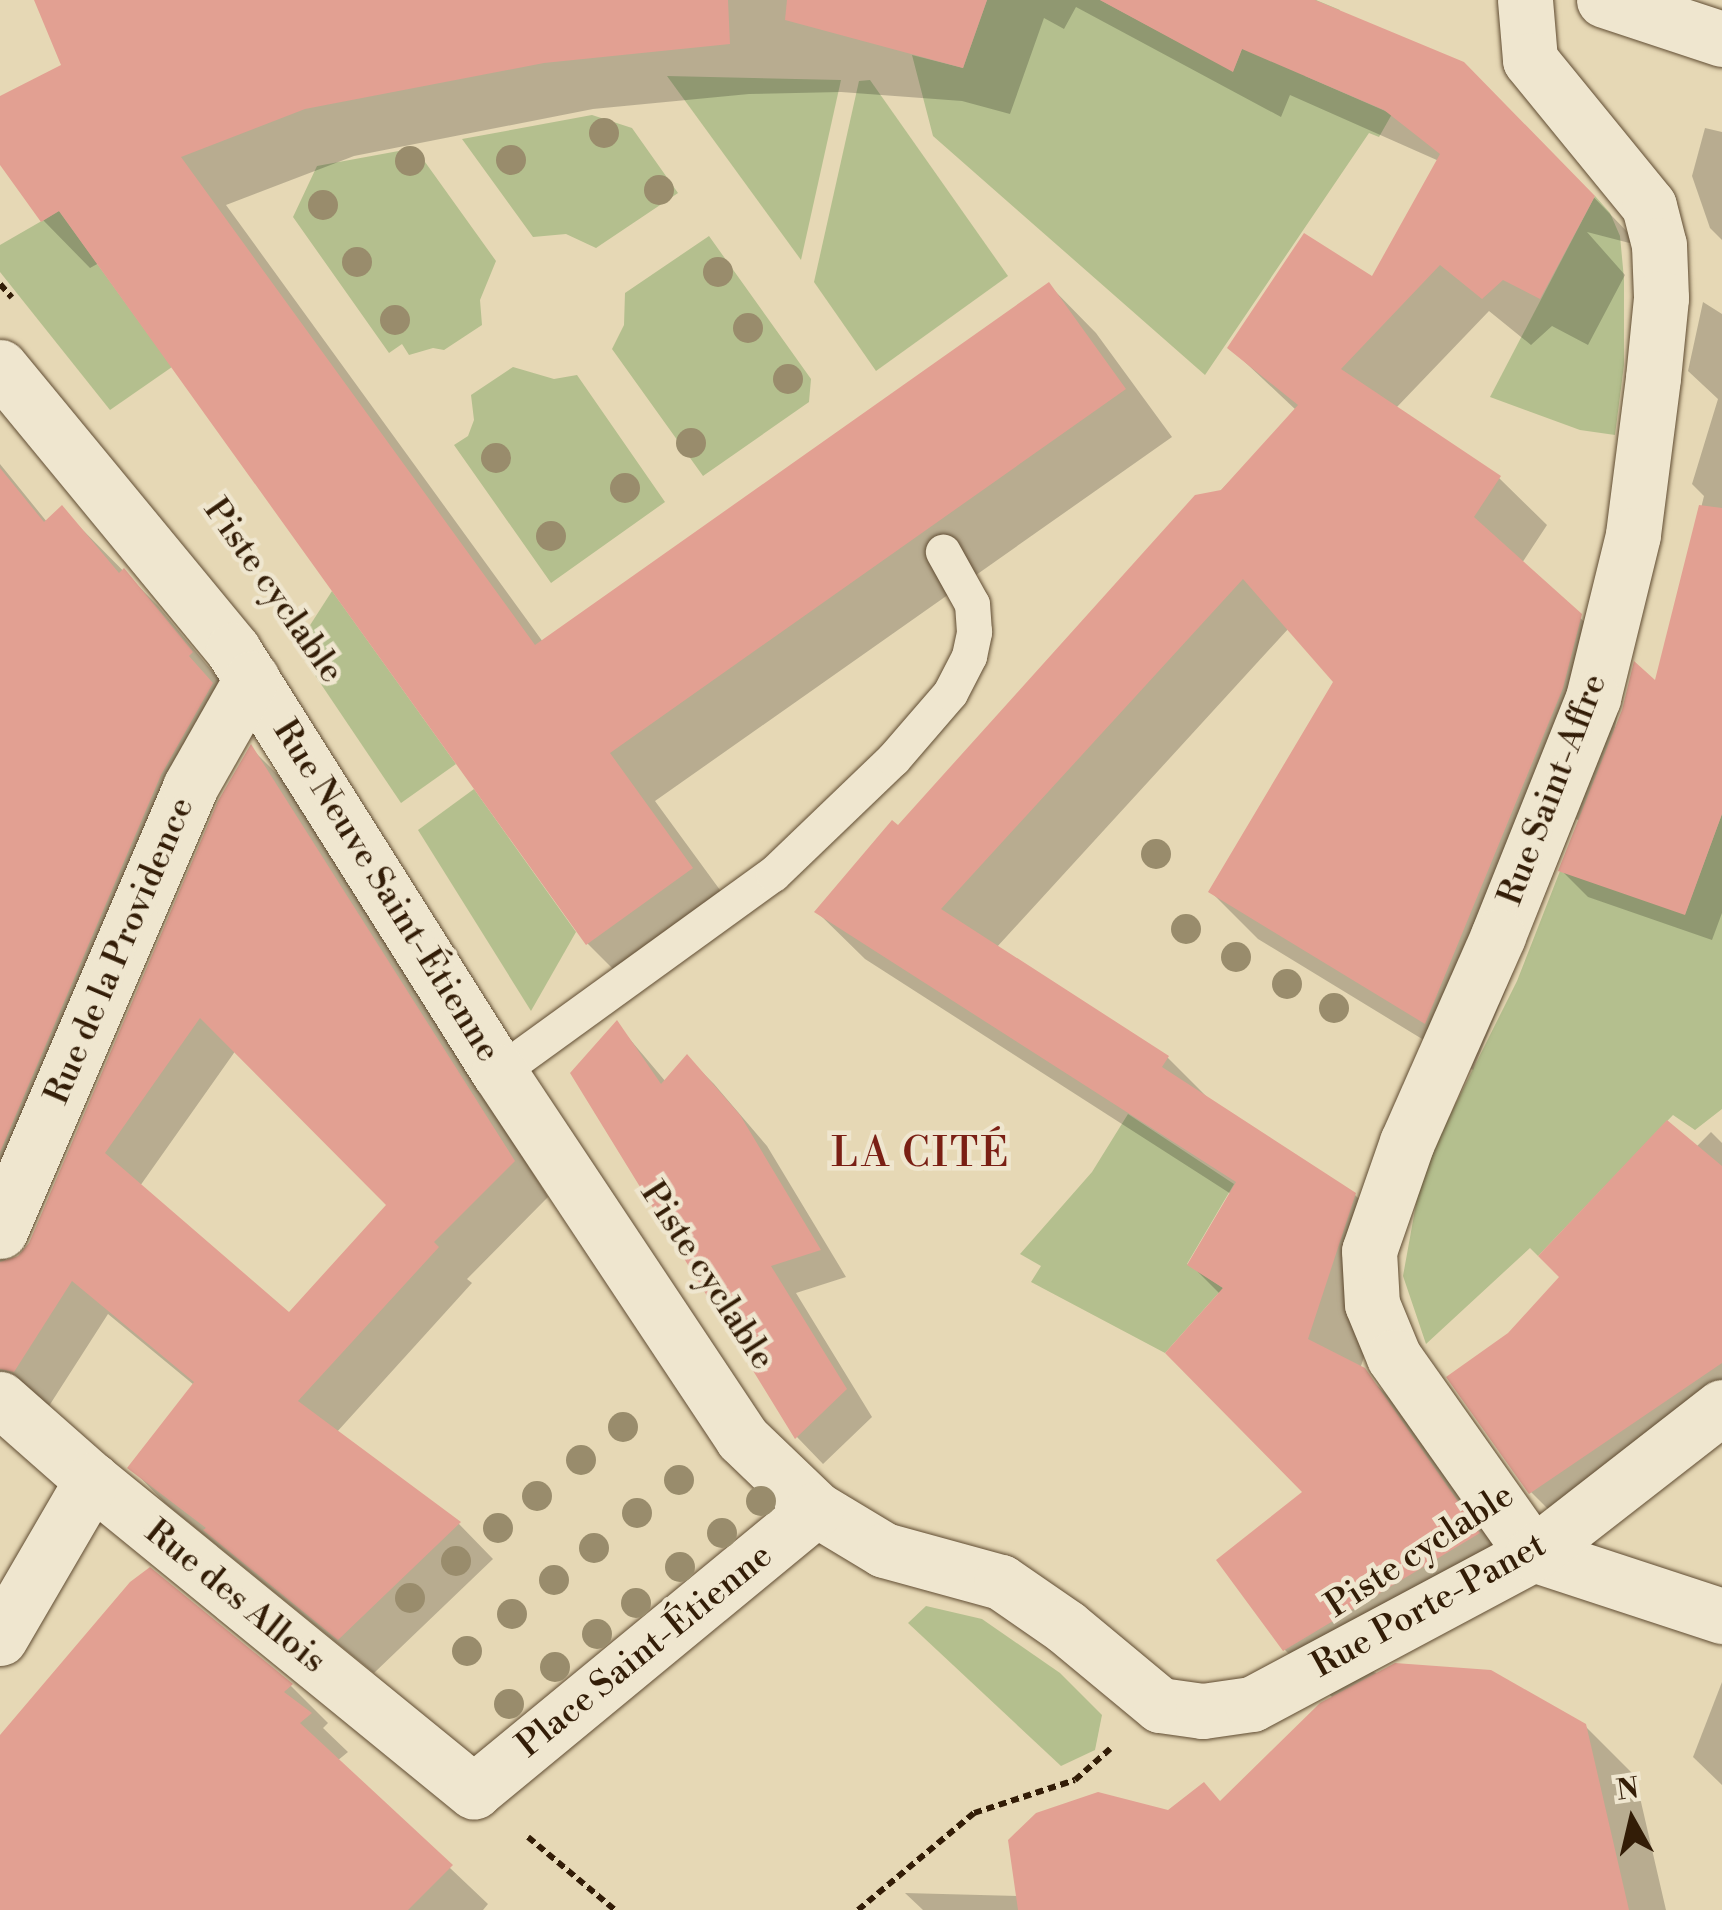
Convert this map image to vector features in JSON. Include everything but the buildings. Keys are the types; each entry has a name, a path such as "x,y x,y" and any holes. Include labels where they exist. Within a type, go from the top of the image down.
{"street":[{"name":"Rue Saint-Affre","path":"1525,0 1530,60 1650,206 1659,245 1662,298 1653,378 1633,535 1593,698 1498,936 1408,1142 1369,1251 1372,1304 1394,1357 1534,1554"},
{"path":"1612,1 1722,39"},
{"name":"Rue Neuve Saint-Étienne","path":"0,367 252,678 499,1072 742,1438 816,1509"},
{"name":"Rue de la Providence","path":"0,1231 190,787 252,678"},
{"name":"Rue des Allois","path":"0,1399 92,1480 474,1791"},
{"name":"Rue Porte-Panet","path":"1160,1705 1203,1711 1252,1704 1534,1554 1722,1407"},
{"path":"0,1638 92,1480"},
{"path":"816,1509 884,1550 1002,1582 1066,1627 1160,1705"},
{"name":"Place Saint-Étienne","path":"474,1791 816,1509"},
{"path":"1534,1554 1722,1616"}],"lane":[{"path":"499,1072 773,874 893,759 939,706 969,656 974,632 972,604 943,552"}],"path":[{"path":"0,284 25,314"},
{"path":"858,1910 974,1813 1074,1780 1160,1705"},
{"path":"474,1791 615,1910"}],"green space":[{"path":"987,0 1100,0 1233,71 1262,0 1316,0 1340,10 1305,76 1392,114 1379,137 1369,133 1205,375 933,136 912,55 963,68"},
{"path":"667,76 841,80 801,260"},
{"path":"870,80 1008,276 876,371 814,282 859,81"},
{"path":"592,115 632,128 678,193 596,248 566,234 533,237 462,139"},
{"path":"415,148 496,261 480,300 482,325 444,350 433,348 409,355 402,344 389,353 293,217 317,166"},
{"path":"1595,196 1610,213 1620,236 1624,279 1624,365 1615,435 1580,430 1490,397"},
{"path":"59,211 172,367 110,410 0,272 0,245"},
{"path":"709,236 811,379 809,402 703,476 612,349 624,325 625,293"},
{"path":"513,367 554,379 577,375 665,502 551,583 454,445 468,436 474,420 471,395"},
{"path":"332,591 456,764 401,803 296,647"},
{"path":"474,789 576,932 531,1011 418,830"},
{"path":"1722,814 1722,1109 1695,1130 1673,1115 1538,1256 1530,1248 1426,1344 1403,1276 1422,1171 1517,981 1560,871 1685,914"},
{"path":"1128,1114 1234,1184 1187,1264 1223,1288 1165,1353 1031,1282 1041,1266 1020,1254 1092,1172"},
{"path":"926,1606 982,1619 1060,1673 1102,1715 1095,1750 1061,1766 908,1623"}],"district":[{"name":"LA CITÉ","path":"921,1154"}]}
